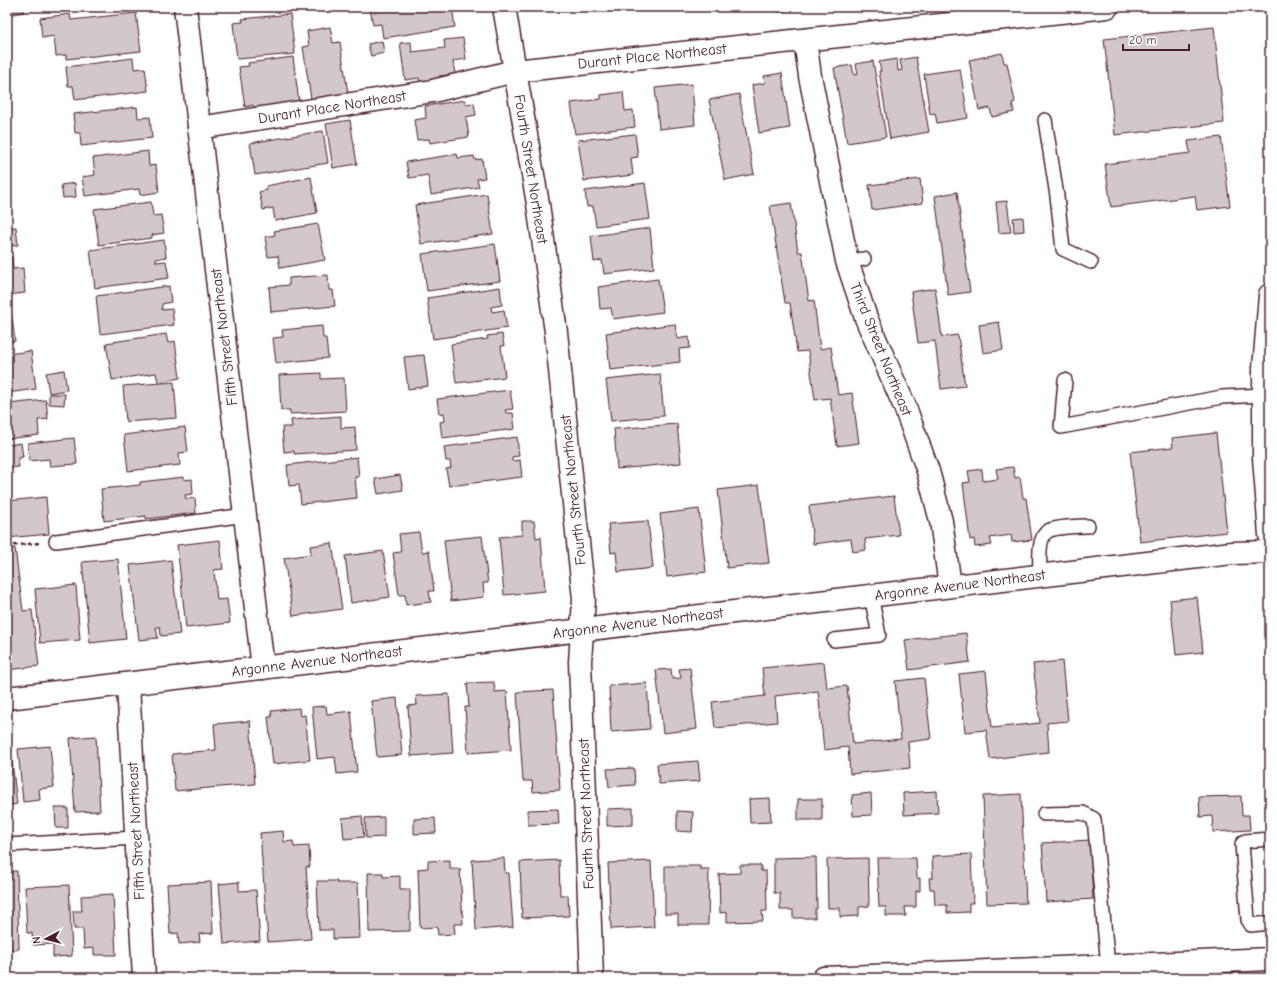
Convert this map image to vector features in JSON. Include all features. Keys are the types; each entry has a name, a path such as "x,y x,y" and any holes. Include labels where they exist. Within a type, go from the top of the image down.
{"main road":[{"name":"Fifth Street Northeast","path":"185,7 263,668"},
{"name":"Fourth Street Northeast","path":"504,7 538,204 556,332 584,599 580,662 592,978"},
{"name":"Durant Place Northeast","path":"199,128 433,91 515,71 1107,7"},
{"name":"Third Street Northeast","path":"805,40 810,76 856,260 866,318 906,407 928,471 941,521 950,586"},
{"path":"1270,295 1264,368 1264,458 1270,535"},
{"name":"Argonne Avenue Northeast","path":"7,698 1040,575 1232,553 1270,552"},
{"name":"Fifth Street Northeast","path":"128,684 144,978"},
{"path":"824,978 1270,959"}],"lane":[{"path":"1045,120 1063,249 1091,262"},
{"path":"1065,380 1061,427 1222,397 1264,395"},
{"path":"56,541 245,515"},
{"path":"1040,575 1040,547 1043,536 1048,530 1088,526"},
{"path":"834,640 879,635 871,596"},
{"path":"1044,814 1083,813 1094,819 1108,966"},
{"path":"7,845 136,838"},
{"path":"1270,839 1245,841 1242,844 1249,923 1270,923"}],"path":[{"path":"7,546 56,541"}],"building":[{"path":"7,7 24,7 24,12 7,15"},
{"path":"243,7 269,7 244,10"},
{"path":"452,7 455,27 383,38 381,24 373,25 370,8"},
{"path":"777,7 809,7 778,12"},
{"path":"136,13 141,51 66,59 66,55 56,56 54,36 42,38 40,18 70,14 71,20"},
{"path":"290,14 295,54 237,59 233,23 243,22 242,19"},
{"path":"330,27 333,43 340,42 348,93 311,99 303,47 309,46 307,31"},
{"path":"1214,27 1224,123 1115,135 1104,39"},
{"path":"463,38 466,59 453,61 455,74 439,76 439,79 420,82 419,78 405,80 400,43 411,42 412,52 445,48 444,40"},
{"path":"382,41 384,53 371,56 368,44"},
{"path":"1002,53 1004,63 1007,63 1015,102 1012,103 1014,112 992,117 990,108 979,110 969,60"},
{"path":"293,57 299,102 254,108 253,105 245,107 239,67 249,66 248,63"},
{"path":"916,57 929,132 890,139 879,71 881,71 879,62 897,59 898,71 902,70 900,60"},
{"path":"133,58 134,69 145,68 148,91 75,100 73,86 68,86 66,67"},
{"path":"873,61 886,137 847,143 834,68 852,65 854,75 858,74 856,64"},
{"path":"960,69 968,118 937,123 935,113 930,114 924,74"},
{"path":"782,73 790,128 759,133 752,85 765,83 764,76"},
{"path":"692,84 695,125 659,129 655,88"},
{"path":"623,92 625,111 633,110 635,127 575,134 571,103 601,99 601,95"},
{"path":"739,94 754,174 725,180 709,100"},
{"path":"465,100 465,104 474,103 476,115 466,117 469,137 430,143 429,139 417,140 414,120 426,118 425,106"},
{"path":"137,107 138,118 150,117 152,138 81,146 80,133 75,133 73,114"},
{"path":"350,120 357,164 333,168 326,124"},
{"path":"323,131 328,163 255,175 250,143"},
{"path":"635,134 638,157 631,158 633,175 584,181 578,140"},
{"path":"1221,137 1230,206 1197,210 1195,196 1111,207 1105,164 1190,153 1188,141"},
{"path":"148,151 149,166 156,165 159,192 140,195 139,189 85,196 82,177 95,175 93,158"},
{"path":"457,154 458,158 474,156 475,160 482,159 485,178 477,179 479,187 431,195 428,175 409,178 406,162"},
{"path":"7,171 12,204 7,205"},
{"path":"311,177 317,213 275,221 273,208 263,210 259,192 267,190 266,186"},
{"path":"920,179 923,203 872,210 869,185"},
{"path":"75,183 76,197 63,198 61,185"},
{"path":"645,183 650,219 596,226 593,206 587,207 585,191"},
{"path":"957,192 970,292 948,295 935,196"},
{"path":"487,194 493,234 421,244 415,205"},
{"path":"1007,201 1011,232 999,233 996,202"},
{"path":"151,202 153,216 161,215 164,233 152,235 152,238 99,245 94,209"},
{"path":"791,203 798,252 802,252 809,301 814,300 820,349 831,347 838,395 852,393 859,443 837,446 830,398 815,400 808,351 797,352 790,303 785,303 770,206"},
{"path":"1023,217 1024,231 1014,232 1013,218"},
{"path":"318,224 325,260 280,268 278,256 268,257 265,237 275,235 274,231"},
{"path":"16,227 18,245 7,246 7,228"},
{"path":"650,228 654,268 604,274 602,260 594,262 591,236"},
{"path":"164,240 166,257 156,259 156,262 166,261 169,278 95,288 90,250"},
{"path":"495,244 500,281 427,291 422,254"},
{"path":"7,257 12,257 13,269 23,268 25,293 7,295"},
{"path":"328,275 329,290 333,290 335,306 271,312 269,287 289,285 289,278"},
{"path":"658,279 663,312 613,319 611,308 600,309 598,287"},
{"path":"169,286 171,302 162,304 162,310 172,309 174,325 100,334 96,296"},
{"path":"500,287 502,305 491,307 492,312 504,310 507,328 433,339 427,298"},
{"path":"935,288 942,337 958,335 965,386 941,389 935,341 918,343 911,292"},
{"path":"7,304 10,304 15,341 7,342"},
{"path":"999,322 1003,350 983,353 979,325"},
{"path":"675,324 677,339 689,337 690,348 679,349 680,362 610,370 606,333"},
{"path":"322,326 323,338 326,338 328,358 276,363 273,338 283,337 282,330"},
{"path":"166,334 168,343 175,341 180,378 158,382 156,373 112,380 106,343"},
{"path":"502,334 504,346 501,346 505,377 456,383 451,344 488,339 487,336"},
{"path":"31,351 36,389 7,393 7,354"},
{"path":"424,355 428,386 408,389 404,357"},
{"path":"64,370 67,390 49,393 46,373"},
{"path":"321,373 321,379 344,378 346,411 290,414 290,410 281,410 279,375"},
{"path":"660,374 664,416 611,421 606,380"},
{"path":"174,382 177,418 126,422 123,386"},
{"path":"510,390 513,409 505,410 506,413 513,413 515,429 442,438 440,422 445,421 444,413 439,414 437,399"},
{"path":"49,394 65,394 64,405 49,404"},
{"path":"46,400 48,419 38,420 39,435 7,439 7,404"},
{"path":"341,416 341,428 355,427 356,450 294,454 294,451 284,452 282,427 292,427 291,420"},
{"path":"677,424 681,463 617,469 614,429"},
{"path":"185,427 188,452 179,453 180,465 128,471 124,435"},
{"path":"1216,433 1227,532 1140,542 1130,452 1173,447 1172,438"},
{"path":"517,437 519,456 512,457 512,461 520,460 522,477 449,486 446,469 451,468 450,461 446,461 444,447"},
{"path":"74,438 77,464 50,466 49,459 29,461 28,443"},
{"path":"21,443 23,457 18,458 19,467 7,468 7,445"},
{"path":"357,457 359,477 355,477 357,498 301,504 299,485 289,486 287,465"},
{"path":"1013,467 1015,478 1020,477 1023,498 1026,498 1032,540 1012,542 1011,535 990,538 992,545 975,547 974,539 970,540 963,483 970,482 968,471 982,469 983,481 998,479 996,469"},
{"path":"400,475 403,490 378,494 375,479"},
{"path":"184,477 184,480 192,479 193,494 185,495 186,499 195,498 196,513 146,519 146,516 104,521 101,489 140,485 140,482"},
{"path":"759,485 769,563 727,568 718,490"},
{"path":"894,496 899,535 865,539 866,550 853,552 851,539 813,544 809,506"},
{"path":"46,497 49,534 7,538 7,501"},
{"path":"699,509 706,572 667,577 660,514"},
{"path":"522,521 534,521 536,538 541,537 545,591 504,595 499,537 522,535"},
{"path":"648,521 653,568 618,572 616,552 611,553 608,524"},
{"path":"419,532 422,552 429,551 434,591 429,591 431,602 406,605 405,595 399,595 393,553 401,552 399,534"},
{"path":"482,536 488,583 483,583 484,597 451,601 444,540"},
{"path":"220,540 223,569 214,570 217,600 227,599 230,623 186,628 177,545"},
{"path":"332,543 342,609 293,616 284,558 311,554 310,546"},
{"path":"15,548 23,611 32,610 39,666 7,670 7,549"},
{"path":"383,551 390,597 351,603 345,556"},
{"path":"118,559 126,639 90,643 82,562"},
{"path":"171,560 180,634 161,636 160,627 156,627 158,638 139,640 130,565"},
{"path":"76,585 80,640 40,643 35,589"},
{"path":"1197,597 1203,652 1176,655 1170,600"},
{"path":"966,633 970,662 909,670 905,640"},
{"path":"1062,661 1068,721 1047,723 1049,752 990,759 986,730 965,732 959,674 986,671 992,728 1040,723 1033,664"},
{"path":"824,662 827,688 847,686 853,744 901,739 895,681 924,678 931,739 908,742 910,768 850,774 848,747 824,750 818,691 775,696 777,722 715,728 712,702 765,696 762,668"},
{"path":"690,668 697,729 663,733 656,670 671,669 672,679 681,678 679,669"},
{"path":"494,682 495,692 507,691 511,750 468,753 465,707 469,707 467,683"},
{"path":"647,683 650,729 611,732 609,686"},
{"path":"553,690 560,790 533,792 532,781 523,781 517,692"},
{"path":"449,694 453,753 411,756 408,706 417,705 416,696"},
{"path":"397,698 402,755 377,757 371,701"},
{"path":"326,706 327,714 351,711 357,772 337,774 335,757 317,759 312,707"},
{"path":"299,708 300,716 305,715 310,760 273,764 268,717 272,717 271,711"},
{"path":"250,721 255,784 175,791 172,754 216,750 214,724"},
{"path":"7,736 9,736 17,804 7,806"},
{"path":"96,736 100,811 75,812 70,738"},
{"path":"50,746 54,787 39,789 40,800 23,802 18,749"},
{"path":"698,761 700,781 659,784 657,764"},
{"path":"634,768 635,785 609,787 607,769"},
{"path":"937,791 938,813 904,815 903,793"},
{"path":"871,793 872,815 853,816 852,795"},
{"path":"1021,794 1026,903 987,904 983,796"},
{"path":"1241,796 1242,815 1249,815 1250,830 1213,832 1212,816 1200,817 1199,797"},
{"path":"770,798 771,822 750,823 749,799"},
{"path":"798,799 822,799 822,820 798,820"},
{"path":"55,808 68,808 68,828 56,828"},
{"path":"633,808 633,825 607,826 607,809"},
{"path":"558,809 559,824 528,825 527,810"},
{"path":"677,811 693,812 692,832 677,831"},
{"path":"362,816 364,837 344,839 342,818"},
{"path":"384,817 384,837 366,838 365,818"},
{"path":"435,818 436,833 414,834 414,819"},
{"path":"283,831 284,842 293,841 294,847 309,846 310,867 306,867 311,939 268,942 260,833"},
{"path":"1090,840 1093,899 1046,902 1042,843"},
{"path":"971,854 973,903 969,903 969,912 947,913 947,905 935,905 934,889 930,889 929,878 933,878 932,856"},
{"path":"816,857 817,909 815,909 815,918 793,918 793,910 780,910 780,893 774,893 774,858"},
{"path":"504,858 505,873 509,873 513,927 476,930 472,860"},
{"path":"868,858 869,906 859,907 859,916 840,917 840,908 828,908 827,859"},
{"path":"877,858 916,858 917,878 920,878 920,891 916,891 916,907 905,907 906,916 886,916 886,907 879,907"},
{"path":"450,860 450,869 460,869 463,924 454,924 455,934 438,935 437,927 420,928 418,869 428,868 428,861"},
{"path":"559,860 560,895 568,895 569,916 522,918 520,862"},
{"path":"651,861 654,927 611,929 608,863"},
{"path":"740,865 761,865 761,871 766,871 767,911 762,911 763,921 727,922 727,912 720,913 719,874 740,873"},
{"path":"665,866 700,866 700,869 709,869 708,925 678,925 678,914 665,914"},
{"path":"7,871 17,871 19,949 7,950"},
{"path":"368,873 383,873 383,877 400,876 400,889 410,889 410,931 369,932"},
{"path":"317,881 358,883 360,938 333,939 333,930 319,930"},
{"path":"211,882 213,933 199,934 200,942 179,944 178,933 170,934 167,884"},
{"path":"239,882 239,891 256,890 260,941 224,944 219,884"},
{"path":"69,885 72,956 53,957 53,944 33,945 32,933 27,933 25,887"},
{"path":"113,894 116,955 94,955 94,948 84,949 83,929 74,929 73,911 82,911 81,896"}]}
